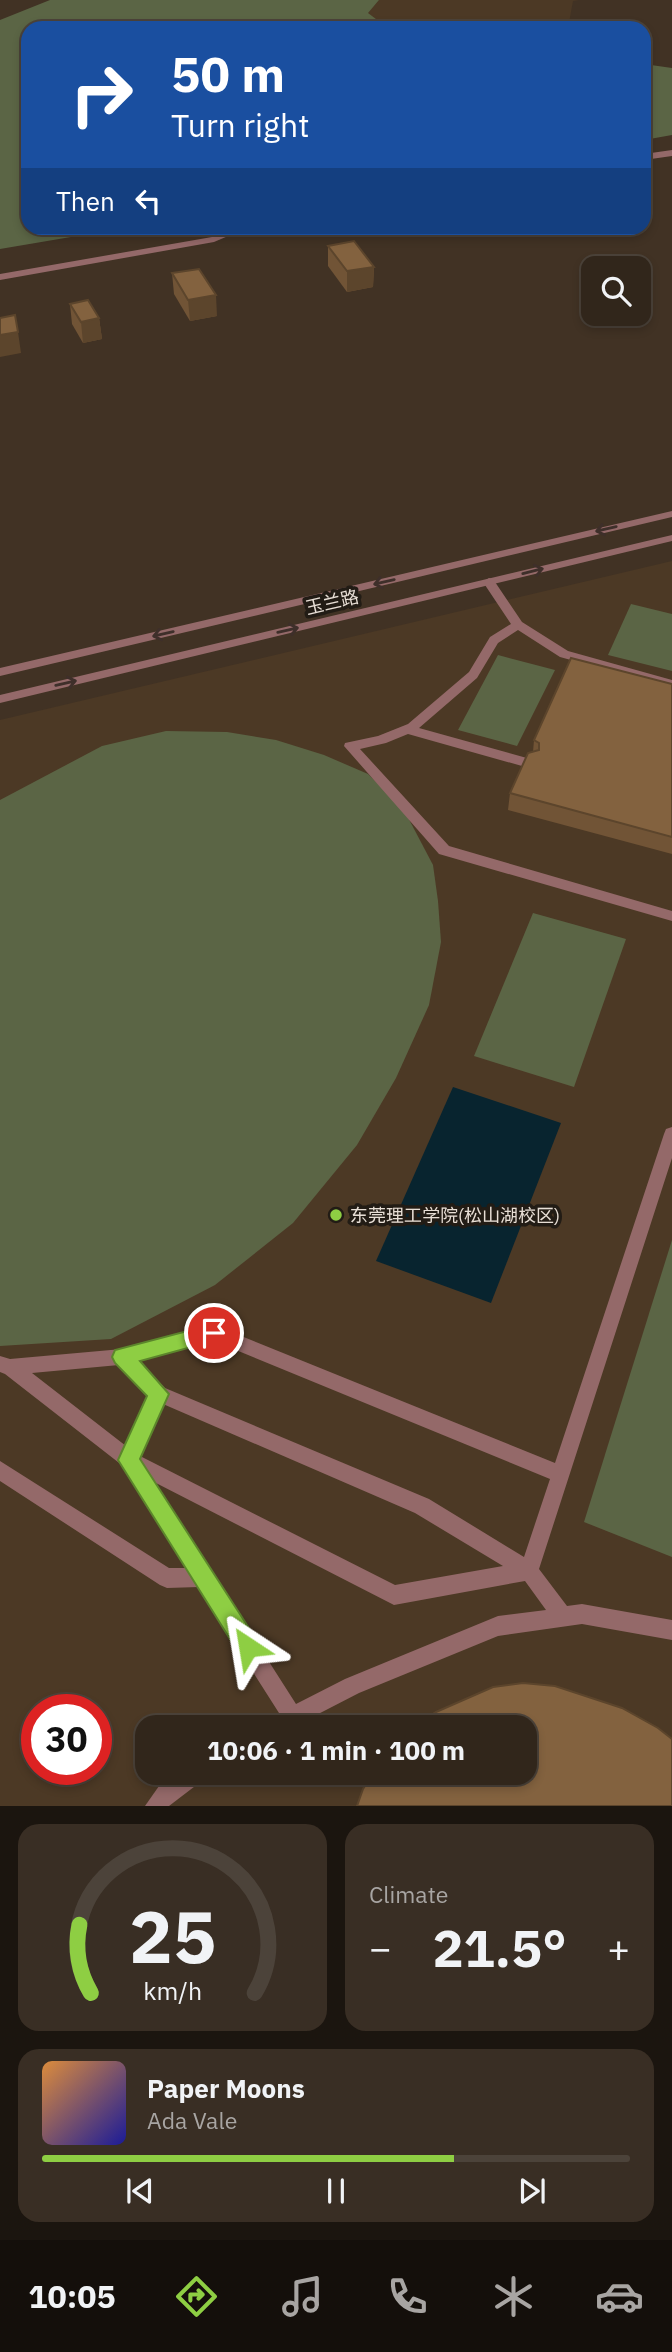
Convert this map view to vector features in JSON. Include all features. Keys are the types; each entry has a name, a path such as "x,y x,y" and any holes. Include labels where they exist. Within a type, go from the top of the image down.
{"street":[{"path":"651,156 672,153"},
{"path":"0,277 225,235"},
{"name":"玉兰路","path":"0,672 672,514"},
{"name":"玉兰路","path":"0,699 672,538"},
{"path":"489,582 518,625 564,654 672,684"},
{"path":"518,625 494,640 473,675 406,729 381,740 350,746 444,850 672,916"},
{"path":"406,729 529,763"},
{"path":"529,1571 672,1134"},
{"path":"5,1366 122,1357 214,1333 561,1474"},
{"path":"122,1357 159,1394 422,1506 529,1571 563,1617"},
{"path":"5,1366 129,1460 394,1595 529,1571"},
{"path":"129,1460 159,1394"},
{"path":"129,1460 292,1715"},
{"path":"0,1469 167,1578 203,1577"},
{"path":"297,1715 352,1686 498,1626 582,1614 672,1630"},
{"path":"155,1806 166,1793 178,1785"}],"shaded area":[{"path":"379,0 579,0 573,1 569,21 378,21 367,13"},
{"name":"东莞理工学院(松山湖校区)","path":"672,561 672,1806 0,1806 0,720"}],"green space":[{"path":"50,0 379,0 368,13 379,21 21,21 21,235 83,235 0,249 0,20"},
{"path":"651,65 672,68 672,135 651,139"},
{"path":"631,604 672,614 672,671 608,655"},
{"path":"498,655 555,670 517,746 458,730"},
{"path":"166,731 227,732 276,740 324,755 368,774 403,808 433,865 438,901 441,942 429,1005 396,1078 357,1145 293,1223 215,1285 111,1339 0,1346 0,800 102,746"},
{"path":"533,913 626,939 574,1087 474,1056"},
{"path":"672,1240 672,1557 584,1522"}],"water":[{"path":"453,1087 561,1123 491,1303 376,1261"}],"building":[{"path":"354,241 374,267 347,271 328,246"},
{"path":"199,269 216,295 188,300 172,273"},
{"path":"88,300 99,318 81,322 70,304"},
{"path":"15,315 18,332 0,335 0,318"},
{"path":"571,658 672,684 672,837 510,793 528,753 539,750 539,743 534,740"},
{"path":"523,1683 555,1686 622,1708 658,1728 672,1739 672,1806 357,1806 366,1785 537,1785 537,1715 432,1715 493,1687"}],"place":[{"name":"东莞理工学院(松山湖校区)","path":"336,1215"}],"route":[{"path":"214,1333 122,1357 159,1394 129,1460 248,1647"}]}
